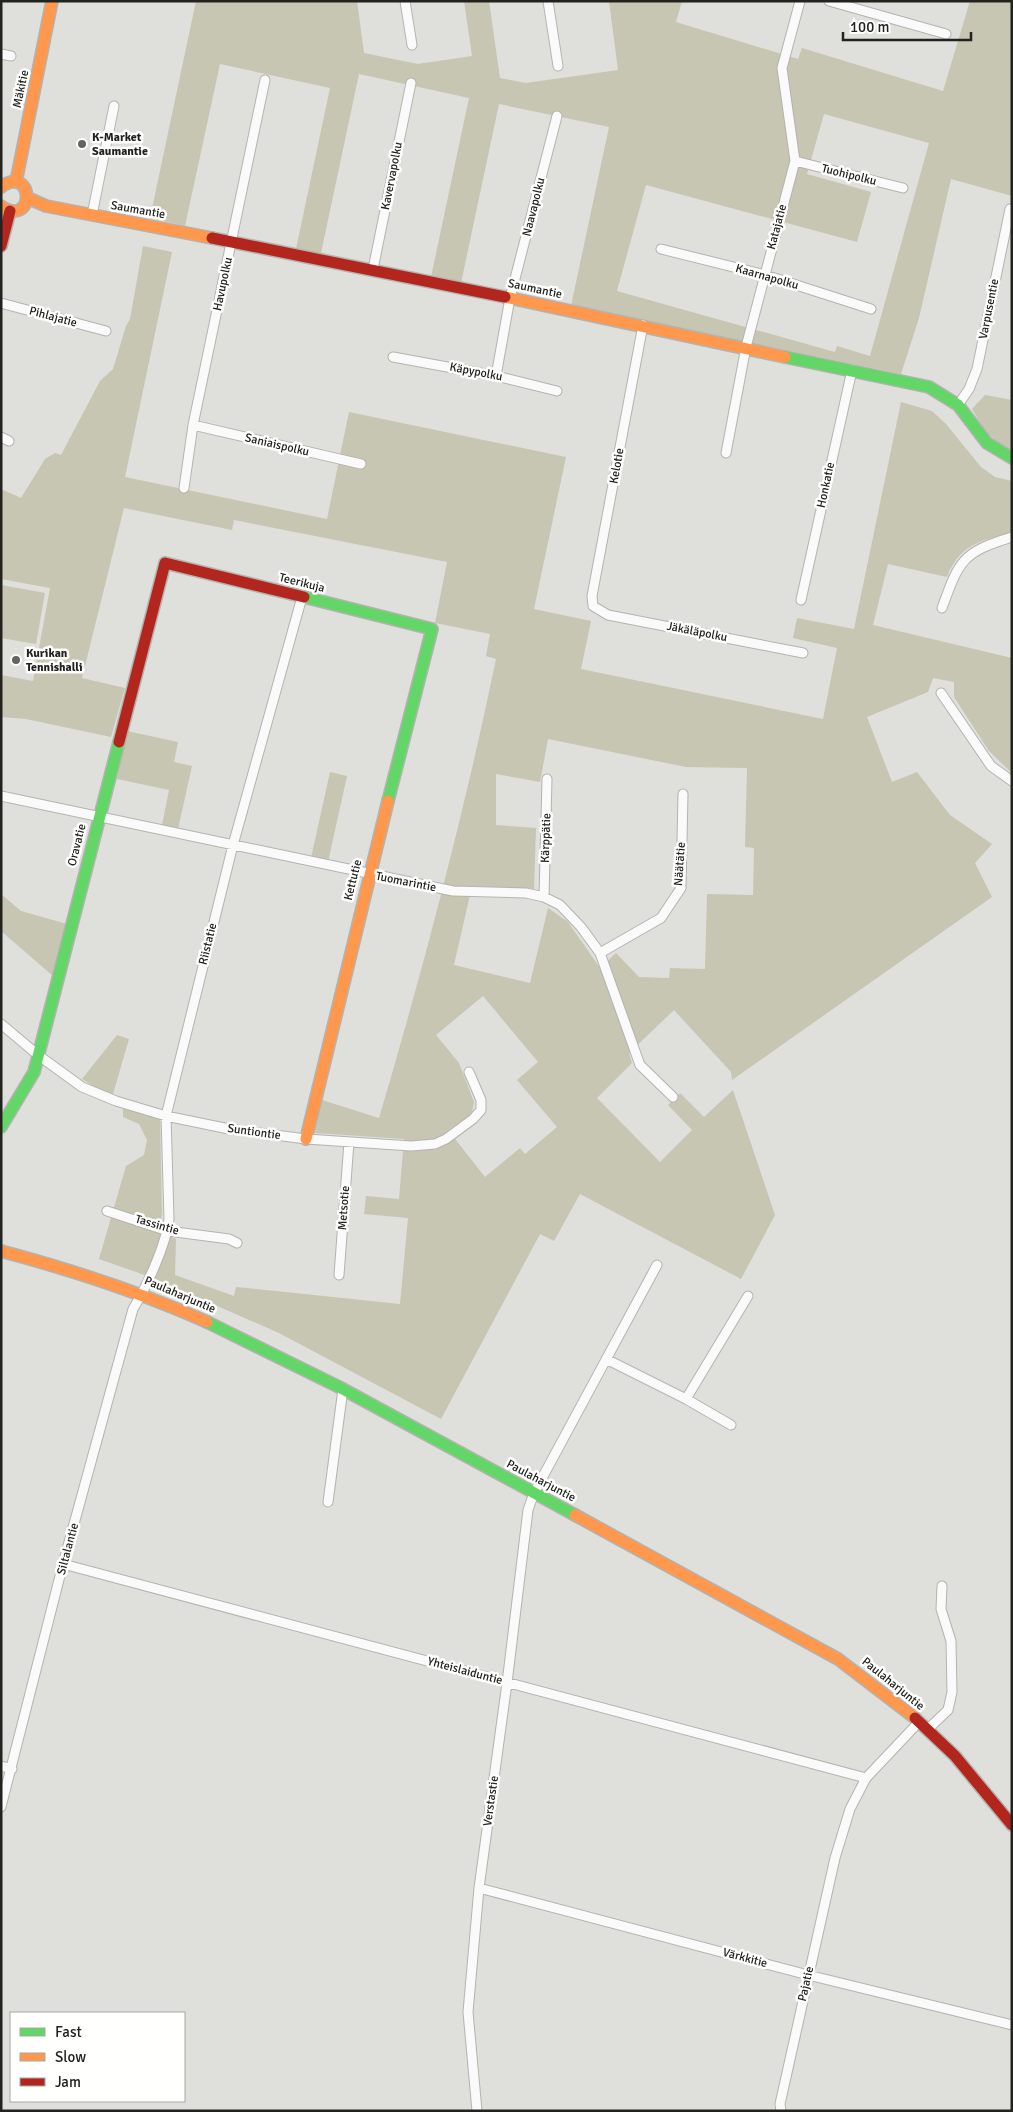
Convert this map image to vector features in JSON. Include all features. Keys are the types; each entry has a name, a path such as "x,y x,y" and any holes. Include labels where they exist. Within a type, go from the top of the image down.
{"street":[{"name":"Mäkitie","path":"16,182 52,1"},
{"path":"405,1 412,45"},
{"path":"548,1 558,66"},
{"name":"Katajatie","path":"726,453 746,347 795,161 782,68 800,1"},
{"path":"829,1 946,34"},
{"name":"Havupolku","path":"184,488 193,425 265,80"},
{"name":"Kavervapolku","path":"374,269 411,83"},
{"path":"92,215 114,106"},
{"name":"Naavapolku","path":"496,376 510,298 557,116"},
{"name":"Tuohipolku","path":"795,161 903,188"},
{"path":"1,187 8,182 16,182 25,188 28,198 22,208 6,208 1,246"},
{"name":"Saumantie","path":"28,198 46,206 374,269 929,387 958,405 987,443 1012,458"},
{"name":"Varpusentie","path":"958,405 969,389 977,369 1010,209"},
{"name":"Kaarnapolku","path":"662,250 764,275 871,308"},
{"name":"Pihlajatie","path":"1,304 106,331"},
{"name":"Kelotie","path":"593,606 592,596 643,325"},
{"name":"Käpypolku","path":"393,357 496,376 557,391"},
{"name":"Honkatie","path":"801,600 852,370"},
{"name":"Saniaispolku","path":"193,425 361,464"},
{"path":"942,608 957,569 970,554 1012,537"},
{"name":"Teerikuja","path":"165,563 432,629"},
{"name":"Oravatie","path":"1,1127 34,1072 165,563"},
{"name":"Riistatie","path":"142,1294 168,1231 170,1219 166,1116 232,845 302,597"},
{"name":"Jäkäläpolku","path":"593,606 608,615 803,652"},
{"name":"Kettutie","path":"306,1139 369,874 432,629"},
{"path":"941,694 991,766 1012,781"},
{"name":"Kärppätie","path":"544,897 547,779"},
{"name":"Näätätie","path":"600,953 661,918 681,888 683,794"},
{"name":"Tuomarintie","path":"1,796 453,891 526,893 544,897 560,905 581,926 600,953 640,1065 673,1097"},
{"name":"Suntiontie","path":"1,1024 38,1055 82,1087 116,1101 166,1116 229,1129 306,1139 411,1146 435,1144 446,1139 474,1120 481,1110 481,1100 469,1072"},
{"name":"Metsotie","path":"339,1275 349,1142"},
{"name":"Tassintie","path":"107,1211 168,1231 229,1239 237,1243"},
{"name":"Paulaharjuntie","path":"1,1251 53,1263 142,1294 257,1344 838,1659 870,1680 923,1726 968,1770 1012,1825"},
{"name":"Verstastie","path":"478,2111 468,2012 479,1888 528,1510 534,1493 656,1265"},
{"name":"Siltalantie","path":"1,1807 63,1564 134,1309 142,1294"},
{"path":"686,1399 748,1296"},
{"path":"606,1359 686,1399 731,1425"},
{"path":"328,1502 342,1389"},
{"name":"Yhteislaiduntie","path":"63,1564 866,1778"},
{"name":"Pajatie","path":"781,2111 780,2104 808,1975 835,1858 850,1809 866,1778 923,1726 948,1710 952,1692 951,1640 942,1609 942,1586"},
{"path":"1,1766 12,1769"},
{"name":"Värkkitie","path":"479,1888 808,1975 1012,2025"}],"green space":[{"path":"196,1 357,1 364,53 418,64 472,56 464,1 489,1 500,78 526,83 618,70 609,1 682,1 676,22 798,59 802,48 943,91 970,1 1012,1 1012,196 951,179 919,318 901,374 571,306 609,127 499,104 461,283 431,277 469,98 359,74 321,253 296,249 330,88 220,64 185,226 150,218","holes":["824,114 929,143 870,356 837,346 835,352 617,291 646,185 857,242 871,192 807,174"]},
{"path":"143,246 172,252 125,477 327,519 349,412 566,457 534,609 591,621 581,669 823,719 837,648 793,638 797,618 854,629 901,402 932,411 946,424 981,467 995,477 1012,481 1012,533 990,538 972,546 958,558 947,577 888,564 873,625 1012,658 1012,773 989,751 954,697 954,682 933,678 928,692 867,717 892,782 917,772 950,815 992,844 975,863 992,897 732,1080 731,1072 674,1010 629,1053 632,1063 597,1098 660,1162 692,1130 668,1105 680,1093 704,1117 733,1090 775,1215 741,1279 580,1194 554,1241 540,1234 441,1419 279,1333 156,1279 99,1259 126,1166 144,1155 147,1140 139,1124 123,1117 123,1107 160,1118 162,1214 159,1231 176,1239 175,1275 234,1296 236,1287 400,1304 408,1218 364,1214 366,1196 399,1199 404,1139 315,1133 322,1100 379,1118 442,890 471,775 496,659 486,656 490,634 435,623 447,562 234,520 232,530 124,508 82,678 125,688 111,737 26,719 1,717 1,675 33,681 50,588 1,579 1,489 21,498 45,459 55,453 61,455 100,381 113,369 126,326 130,319","holes":["548,739 686,767 747,768 745,847 754,848 753,895 707,894 705,969 670,968 669,978 639,977 616,953 600,968 568,922 548,908 530,983 454,965 472,886 534,889 536,828 496,825 496,774 540,782","483,996 538,1062 517,1080 557,1127 525,1154 520,1148 485,1177 448,1130 472,1112 474,1102 459,1063 436,1035"]},
{"path":"985,395 1012,400 1012,451 988,433 972,409"},
{"path":"1,585 45,593 36,644 1,638"},
{"path":"127,731 178,742 174,762 192,766 178,829 162,825 169,790 117,779"},
{"path":"330,772 347,776 328,862 311,858"},
{"path":"1,894 21,911 67,924 53,976 1,931"},
{"path":"117,1035 129,1039 113,1094 98,1089 82,1079"}],"traffic: fast":[{"path":"785,357 929,387 958,405 987,443 1012,458"},
{"path":"304,597 432,629 388,801"},
{"path":"1,1127 34,1072 119,742"},
{"path":"207,1322 339,1387 575,1515"}],"traffic: slow":[{"path":"16,182 52,1"},
{"path":"1,187 12,182 20,183 25,189 27,196 25,204 20,209 12,211 1,206"},
{"path":"28,198 46,206 212,238"},
{"path":"505,297 785,357"},
{"path":"306,1139 388,801"},
{"path":"1,1251 106,1282 207,1322"},
{"path":"575,1515 838,1659 915,1718"}],"traffic: jam":[{"path":"1,246 10,211"},
{"path":"212,238 505,297"},
{"path":"119,742 165,563 304,597"},
{"path":"915,1718 955,1756 1012,1825"}],"place":[{"name":"K-Market Saumantie","path":"82,144"},
{"name":"Kurikan Tennishalli","path":"16,660"}]}
